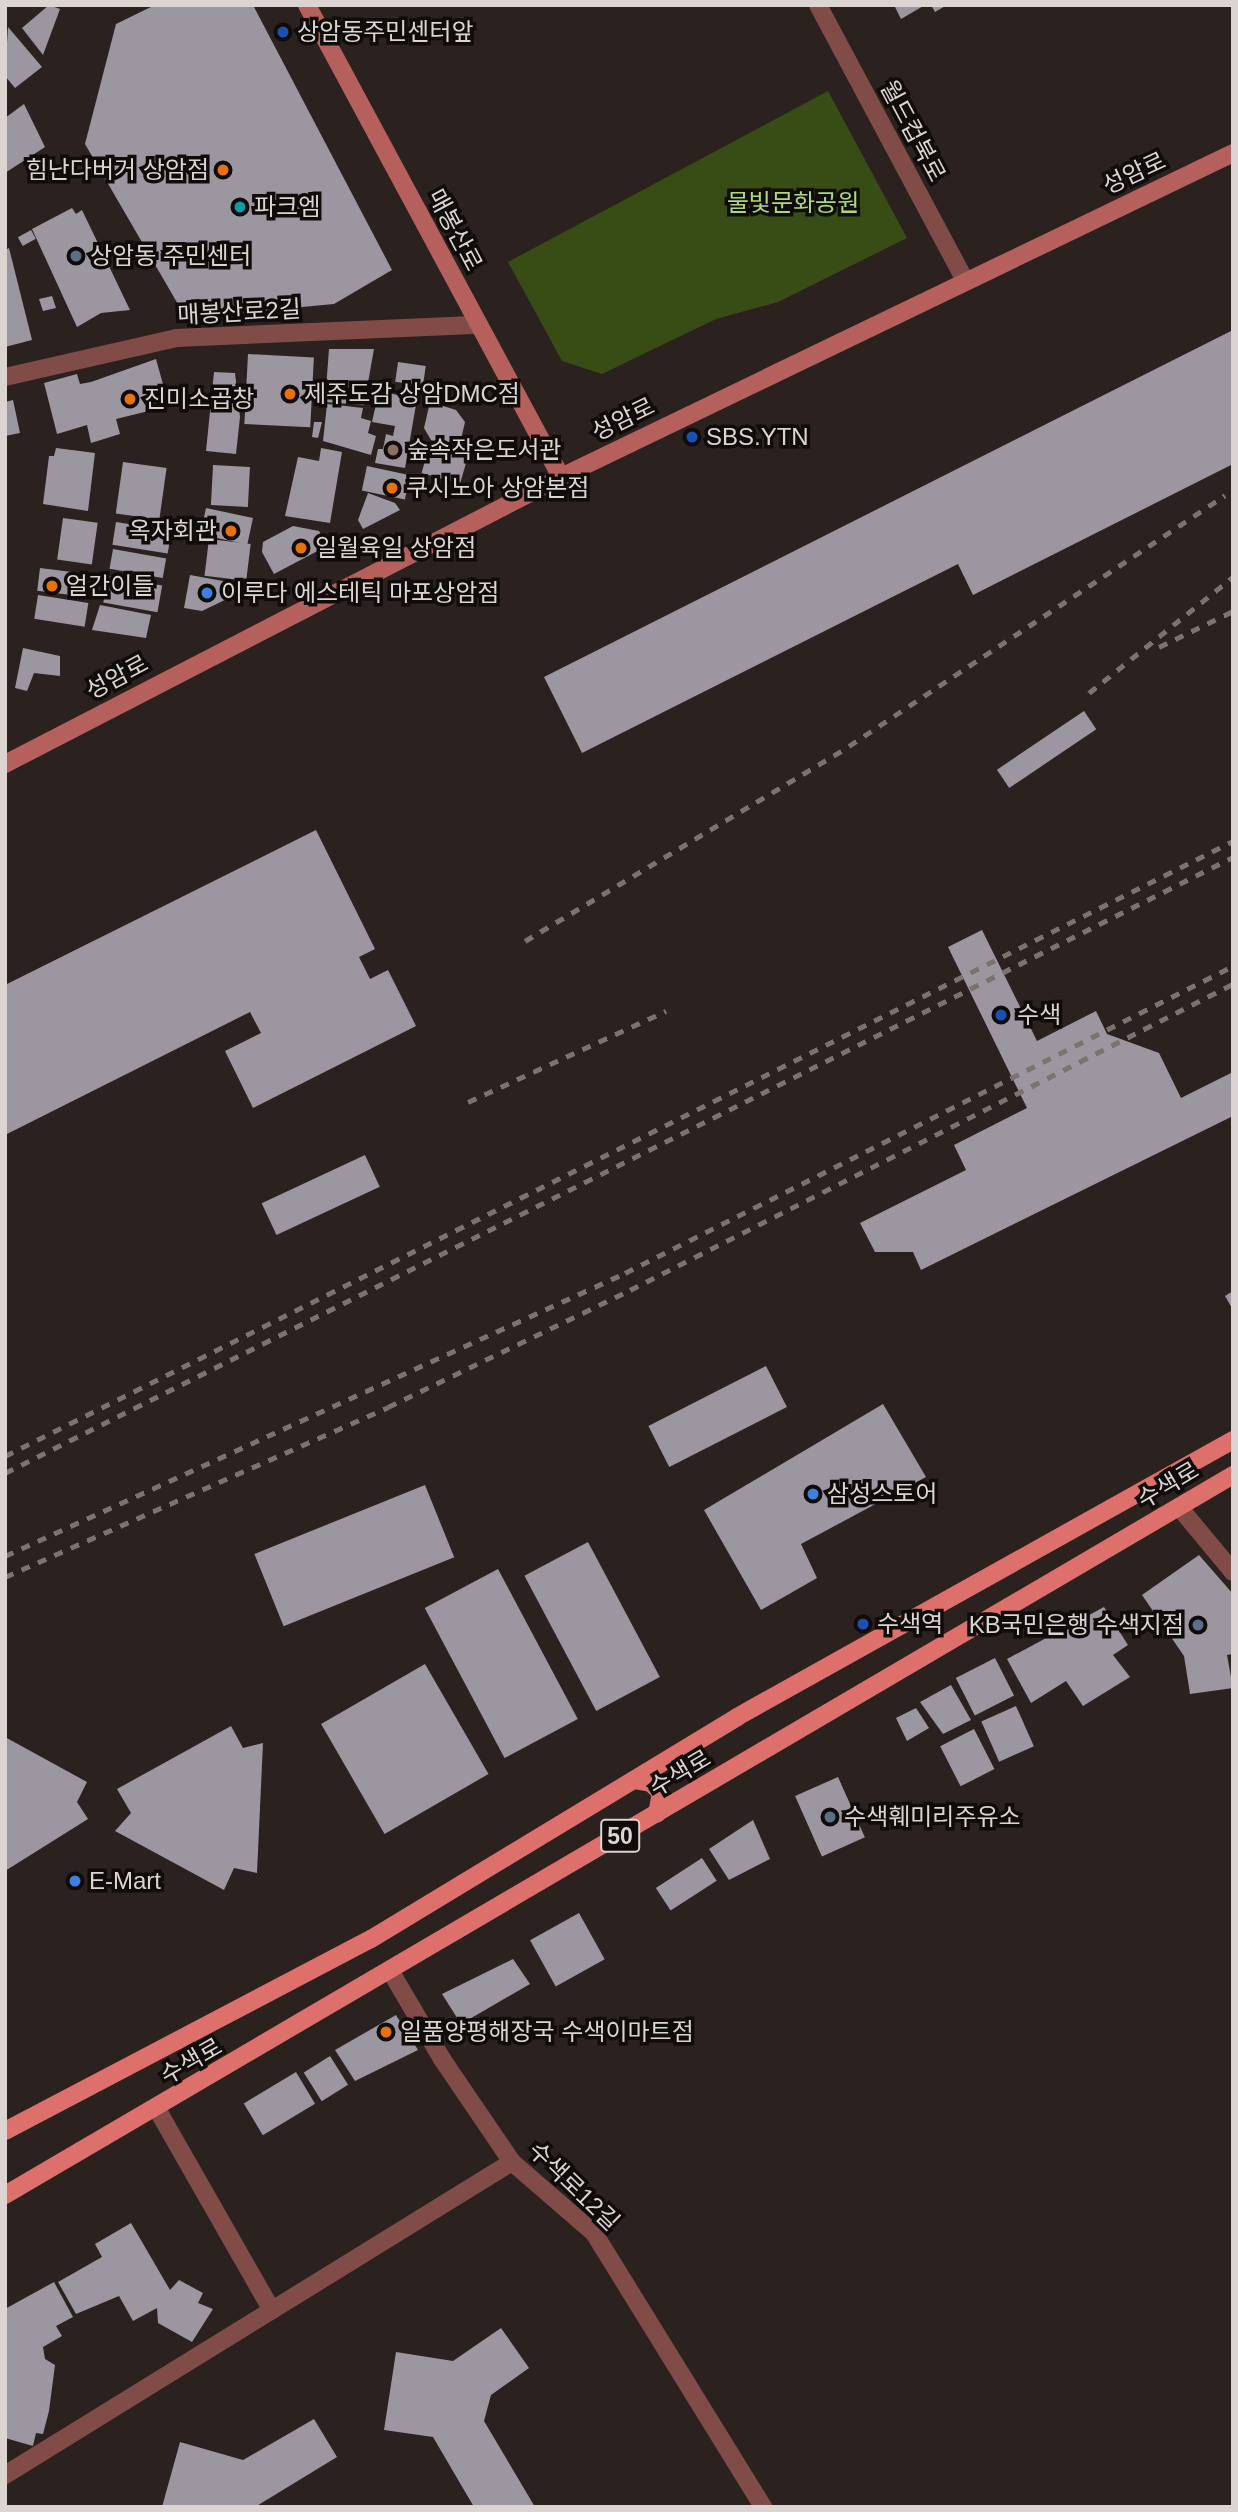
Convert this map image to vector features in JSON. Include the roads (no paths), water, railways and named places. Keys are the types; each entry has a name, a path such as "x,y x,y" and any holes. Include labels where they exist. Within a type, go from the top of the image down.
{"main road":[{"name":"매봉산로","path":"307,5 561,477"},
{"name":"성암로","path":"5,764 561,477 964,279 1233,153"},
{"name":"수색로","path":"5,2131 371,1939 737,1717 1233,1440"},
{"name":"수색로","path":"5,2195 391,1972 1233,1475"},
{"path":"634,1780 651,1783 661,1793 657,1814"}],"street":[{"name":"월드컵북로","path":"818,5 964,279"},
{"name":"매봉산로2길","path":"5,377 176,338 479,325"},
{"path":"1179,1507 1233,1572"},
{"name":"수색로12길","path":"391,1972 442,2059 512,2162 594,2233 763,2507"},
{"path":"157,2109 272,2311"},
{"path":"5,2475 512,2162"}],"railway":[{"path":"525,941 849,746 1225,495"},
{"path":"1089,693 1233,577"},
{"path":"1159,647 1233,611"},
{"path":"5,1456 1233,841"},
{"path":"5,1473 1233,857"},
{"path":"5,1556 625,1273 1233,966"},
{"path":"5,1577 388,1407 630,1290 1233,984"},
{"path":"468,1102 666,1011"}],"place":[{"name":"상암동주민센터앞","path":"283,32"},
{"name":"힘난다버거 상암점","path":"223,170"},
{"name":"파크엠","path":"240,207"},
{"name":"상암동 주민센터","path":"76,256"},
{"name":"제주도감 상암DMC점","path":"290,394"},
{"name":"진미소곱창","path":"130,399"},
{"name":"SBS.YTN","path":"692,437"},
{"name":"숲속작은도서관","path":"393,450"},
{"name":"쿠시노아 상암본점","path":"392,488"},
{"name":"옥자회관","path":"231,531"},
{"name":"일월육일 상암점","path":"301,548"},
{"name":"얼간이들","path":"52,586"},
{"name":"이루다 에스테틱 마포상암점","path":"207,593"},
{"name":"수색","path":"1001,1015"},
{"name":"삼성스토어","path":"813,1494"},
{"name":"수색역","path":"863,1624"},
{"name":"KB국민은행 수색지점","path":"1198,1625"},
{"name":"수색훼미리주유소","path":"830,1817"},
{"name":"E-Mart","path":"75,1881"},
{"name":"일품양평해장국 수색이마트점","path":"386,2032"}],"park label":[{"name":"물빛문화공원","path":"793,203"}]}
